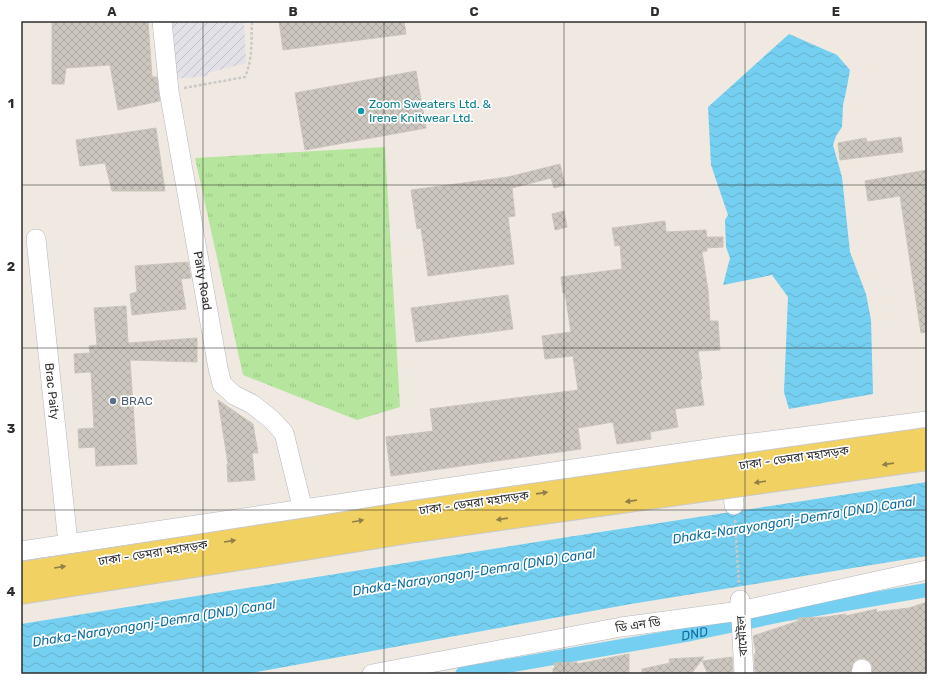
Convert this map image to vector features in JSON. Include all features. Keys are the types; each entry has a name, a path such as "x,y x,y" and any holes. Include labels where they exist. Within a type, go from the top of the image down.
{"main road":[{"name":"ঢাকা - ডেমরা মহাসড়ক","path":"21,573 412,512 927,439"},
{"name":"ঢাকা - ডেমরা মহাসড়ক","path":"21,593 317,548 415,531 927,459"}],"street":[{"name":"Paity Road","path":"162,21 169,91 222,384 234,395 252,404 266,415 284,433 303,510"},
{"name":"Brac Paity","path":"36,239 68,543"},
{"path":"21,551 728,446 927,421"},
{"path":"728,446 734,505"},
{"name":"ডি এন ডি","path":"372,674 433,668 621,627 927,570"},
{"name":"বামৌইল","path":"740,605 744,674"}],"path":[{"path":"169,91 245,77 250,67 252,57 252,21"},
{"path":"734,505 740,605"}],"shaded area":[{"path":"166,21 244,21 246,63 208,73 208,76 173,79"}],"green space":[{"path":"385,147 400,407 357,420 243,375 195,158"}],"water":[{"path":"789,34 837,55 850,70 843,105 842,127 836,136 833,145 842,177 850,252 866,294 871,320 873,394 789,409 784,392 788,297 772,275 723,285 730,258 726,247 725,220 728,215 711,165 708,107"},
{"name":"Dhaka-Narayongonj-Demra (DND) Canal","path":"927,482 927,556 631,604 246,674 21,674 21,624 568,537"}],"building":[{"path":"52,21 148,21 152,77 157,77 160,101 118,110 110,65 66,68 64,84 52,84"},
{"path":"279,21 404,21 406,34 283,50"},
{"name":"Zoom Sweaters Ltd. & Irene Knitwear Ltd.","path":"416,71 426,128 305,150 295,93"},
{"path":"156,128 165,191 112,191 105,163 80,166 76,140"},
{"path":"901,137 903,152 840,160 838,143 866,138 867,142"},
{"path":"560,164 565,185 554,188 551,178 512,188 515,216 508,217 514,264 428,276 421,228 417,229 411,190 508,177"},
{"path":"927,170 927,332 921,333 900,196 868,201 865,181"},
{"path":"564,211 567,227 555,230 552,214"},
{"path":"665,221 666,232 706,230 707,237 723,237 723,247 707,248 707,251 702,252 708,290 710,321 718,321 720,350 698,351 704,405 675,409 678,427 650,432 651,439 617,444 613,422 578,428 581,449 391,476 386,437 433,431 430,409 578,390 573,356 545,359 542,336 571,332 561,277 622,269 620,245 615,246 612,228"},
{"path":"188,262 191,278 181,279 186,309 132,315 130,294 137,292 135,266"},
{"path":"508,295 513,329 416,342 411,308"},
{"name":"BRAC","path":"126,306 128,343 197,338 197,362 130,360 137,464 96,466 95,447 79,448 78,429 94,428 91,372 75,373 74,354 90,353 89,346 97,345 94,308"},
{"path":"218,400 253,424 258,453 252,453 255,480 228,482 228,464"},
{"path":"927,602 927,674 872,674 872,665 864,658 858,659 854,662 850,674 755,674 754,654 756,654 753,636 798,621 798,618 826,617 846,614 845,616 877,609 876,612 909,608"},
{"path":"629,654 629,674 553,674 553,669 555,668 554,663 577,662 577,664"},
{"path":"704,657 691,674 642,674 642,669 670,663 669,659"},
{"path":"732,657 733,674 708,674 702,661"}],"waterway":[{"name":"DND","path":"462,674 691,634 787,614 927,590"}],"place":[{"name":"Zoom Sweaters Ltd. & Irene Knitwear Ltd.","path":"361,111"},
{"name":"BRAC","path":"113,401"}]}
